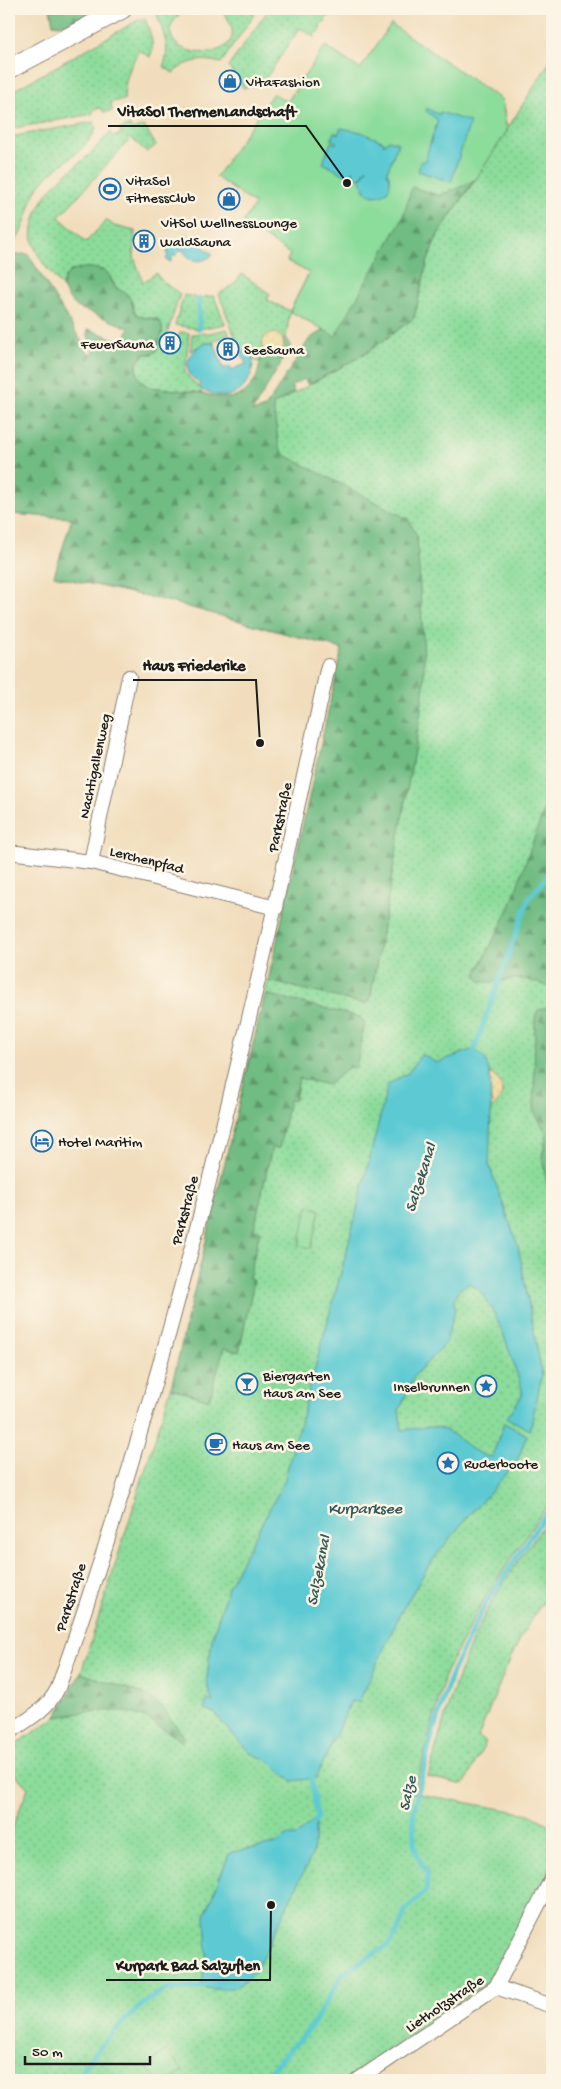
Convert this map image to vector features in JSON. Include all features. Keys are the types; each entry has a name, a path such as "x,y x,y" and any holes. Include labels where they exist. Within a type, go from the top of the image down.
{"main road":[{"path":"9,69 122,9"}],"street":[{"name":"Parkstraße","path":"9,1732 28,1720 53,1698 66,1664 162,1358 276,908 328,666"},
{"name":"Nachtigallenweg","path":"91,862 129,677"},
{"name":"Lerchenpfad","path":"9,852 91,862 276,908"},
{"name":"Lietholzstraße","path":"358,2080 496,1987 552,1878"},
{"path":"496,1987 552,2006"}],"green space":[{"path":"50,9 98,9 77,21 59,25 53,24"},
{"path":"221,9 258,9 221,63 196,61 184,65 173,73 163,66 167,53 158,12 179,10 178,17 171,29 171,34 176,44 186,50 213,52 225,47 231,38 231,26"},
{"path":"269,9 319,9 330,16 325,18 326,22 320,25 321,30 314,34 315,38 300,28 261,85 243,88 237,77 228,67"},
{"path":"142,18 145,19 150,33 152,52 150,57 139,50 128,74 124,100 111,102 112,111 104,112 101,108 94,109 92,114 9,129 9,93"},
{"path":"391,24 502,100 507,131 476,179 454,190 450,189 448,193 443,192 442,196 412,187 402,219 335,336 290,311 309,273 287,261 290,254 243,222 255,204 216,177 273,93 287,102 325,46 360,69"},
{"path":"552,58 552,1498 483,1601 446,1672 414,1793 529,1814 552,1826 552,1864 498,1975 346,2080 9,2080 9,1836 28,1788 9,1768 9,1749 56,1717 81,1673 171,1388 285,911 343,649 163,600 54,576 72,518 9,514 9,255 28,254 89,354 96,351 128,406 222,417 257,411 273,405 365,354 414,318 427,263 438,234 476,179"},
{"path":"502,100 507,131 438,234 427,263 414,318 365,354 308,385 304,379 291,386 294,392 273,405 279,447 285,455 408,519 417,536 424,685 370,1001 365,1004 268,981 342,649 163,600 54,576 72,518 9,514 9,255 28,254 89,354 95,351 87,334 88,329 123,342 129,328 77,307 70,300 63,285 67,274 73,270 92,268 104,271 109,275 116,288 129,296 136,314 157,320 162,327 162,332 156,352 139,358 136,367 141,381 149,387 229,398 237,396 250,387 256,378 261,359 267,355 278,354 284,346 283,339 286,338 290,343 290,348 252,412 265,408 310,338 338,323 346,316 402,219 412,187 442,196 443,191 454,190"},
{"path":"94,122 96,128 91,138 77,153 51,173 37,189 22,229 14,243 9,246 9,137"},
{"path":"130,125 132,130 144,126 156,145 147,152 131,138 59,217 86,242 107,220 114,226 135,231 134,257 143,282 156,273 163,282 180,294 162,349 174,353 180,332 189,333 185,372 202,390 201,393 149,387 144,384 138,376 137,367 146,354 153,354 159,340 162,327 157,319 141,317 135,313 132,303 125,293 117,289 107,272 88,268 70,271 62,284 64,290 43,263 33,242 35,219 39,208 50,190 89,155 110,132 112,137 121,134 120,129"},
{"path":"302,180 333,189 335,182 352,187 361,200 374,205 381,205 387,202 398,190 410,194 402,219 335,336 290,311 325,241 303,229 300,236 281,227"},
{"path":"242,274 270,294 267,300 290,311 286,338 283,339 274,333 264,337 262,348 271,355 263,356 259,362 253,360 250,352 241,353 219,294 234,284"},
{"path":"184,295 195,297 198,301 201,301 203,297 214,296 225,324 199,329 175,325"},
{"path":"227,329 229,334 213,341 214,343 206,343 190,351 192,334 210,333"},
{"path":"552,787 552,989 524,979 493,982 480,981 476,974 510,907"},
{"path":"265,994 360,1017 365,1023 356,1068 349,1067 328,1085 299,1078 295,1100 289,1100 279,1149 272,1147 254,1229 260,1231 249,1278 254,1281 239,1352 224,1348 209,1400 171,1388"},
{"path":"544,1008 552,1008 552,1209 542,1157 547,1134 534,1112 535,1019 537,1011"},
{"path":"308,1206 320,1210 311,1248 299,1245"},
{"path":"552,1513 552,1592 529,1623 501,1680 478,1737 486,1742 464,1785 428,1777 461,1668 479,1625 504,1581"},
{"path":"81,1673 147,1695 162,1707 185,1738 182,1741 147,1719 124,1712 95,1711 56,1717"},
{"path":"166,2050 183,2070 171,2080 157,2080 146,2067"}],"sand":[{"path":"273,333 281,336 284,344 281,352 273,355 265,352 262,344 265,336"},
{"path":"490,1073 499,1081 502,1090 499,1100 491,1109"}],"water":[{"path":"427,108 439,115 440,112 470,122 451,182 418,171 421,161 424,162 438,120 426,111"},
{"path":"341,128 361,132 384,142 383,145 389,140 398,143 387,172 390,185 382,195 373,196 364,191 361,179 367,168 360,178 353,177 353,170 352,177 347,176 323,163 331,142 336,144 336,141 331,140 334,132 338,134"},
{"path":"185,234 213,254 205,260 197,261 189,257 183,250 180,250 176,255 172,256 171,262 166,260 168,244 182,245"},
{"path":"206,343 214,343 224,369 230,366 231,370 246,364 241,353 247,351 252,354 251,375 239,392 225,396 210,393 202,390 199,383 190,375 188,365 190,356 197,348"},
{"name":"Kurparksee","path":"474,1049 485,1059 490,1073 489,1165 518,1246 542,1375 530,1430 507,1418 522,1395 522,1389 508,1346 494,1314 477,1289 468,1283 459,1290 454,1300 455,1309 446,1343 414,1376 399,1411 402,1430 429,1427 440,1428 451,1433 473,1450 492,1457 504,1423 527,1435 518,1459 467,1517 429,1565 401,1612 359,1702 351,1701 316,1778 292,1781 267,1760 250,1753 215,1713 204,1709 207,1700 213,1702 207,1678 212,1639 228,1587 284,1482 347,1250 388,1084 408,1073 422,1054 436,1063"},
{"path":"317,1817 313,1853 256,1970 244,1982 232,1988 201,1987 207,1958 205,1915 229,1854 276,1844 287,1836 296,1836"}],"waterway":[{"path":"199,299 199,329"},
{"name":"Salzekanal","path":"473,1053 529,898 552,871"},
{"name":"Salze","path":"262,2080 312,2026 343,1973 387,1946 397,1933 406,1909 426,1891 428,1874 419,1860 414,1844 413,1814 431,1739 452,1672 486,1603 552,1505"},
{"name":"Salzekanal","path":"310,1773 317,1817 314,1823"},
{"name":"Salzekanal","path":"79,2080 83,2070 103,2044 143,2004 165,1990 197,1987 206,1984"}],"place":[{"name":"VitaFashion","path":"230,81"},
{"name":"VitaSol ThermenLandschaft","path":"347,183"},
{"name":"VitaSol FitnessClub","path":"110,189"},
{"name":"VitSol WellnessLounge","path":"229,199"},
{"name":"WaldSauna","path":"144,241"},
{"name":"FeuerSauna","path":"170,343"},
{"name":"SeeSauna","path":"228,349"},
{"name":"Haus Friederike","path":"260,743"},
{"name":"Hotel Maritim","path":"42,1141"},
{"name":"Biergarten Haus am See","path":"247,1384"},
{"name":"Inselbrunnen","path":"486,1386"},
{"name":"Haus am See","path":"216,1444"},
{"name":"Ruderboote","path":"448,1463"},
{"name":"Kurpark Bad Salzuflen","path":"271,1905"}]}
